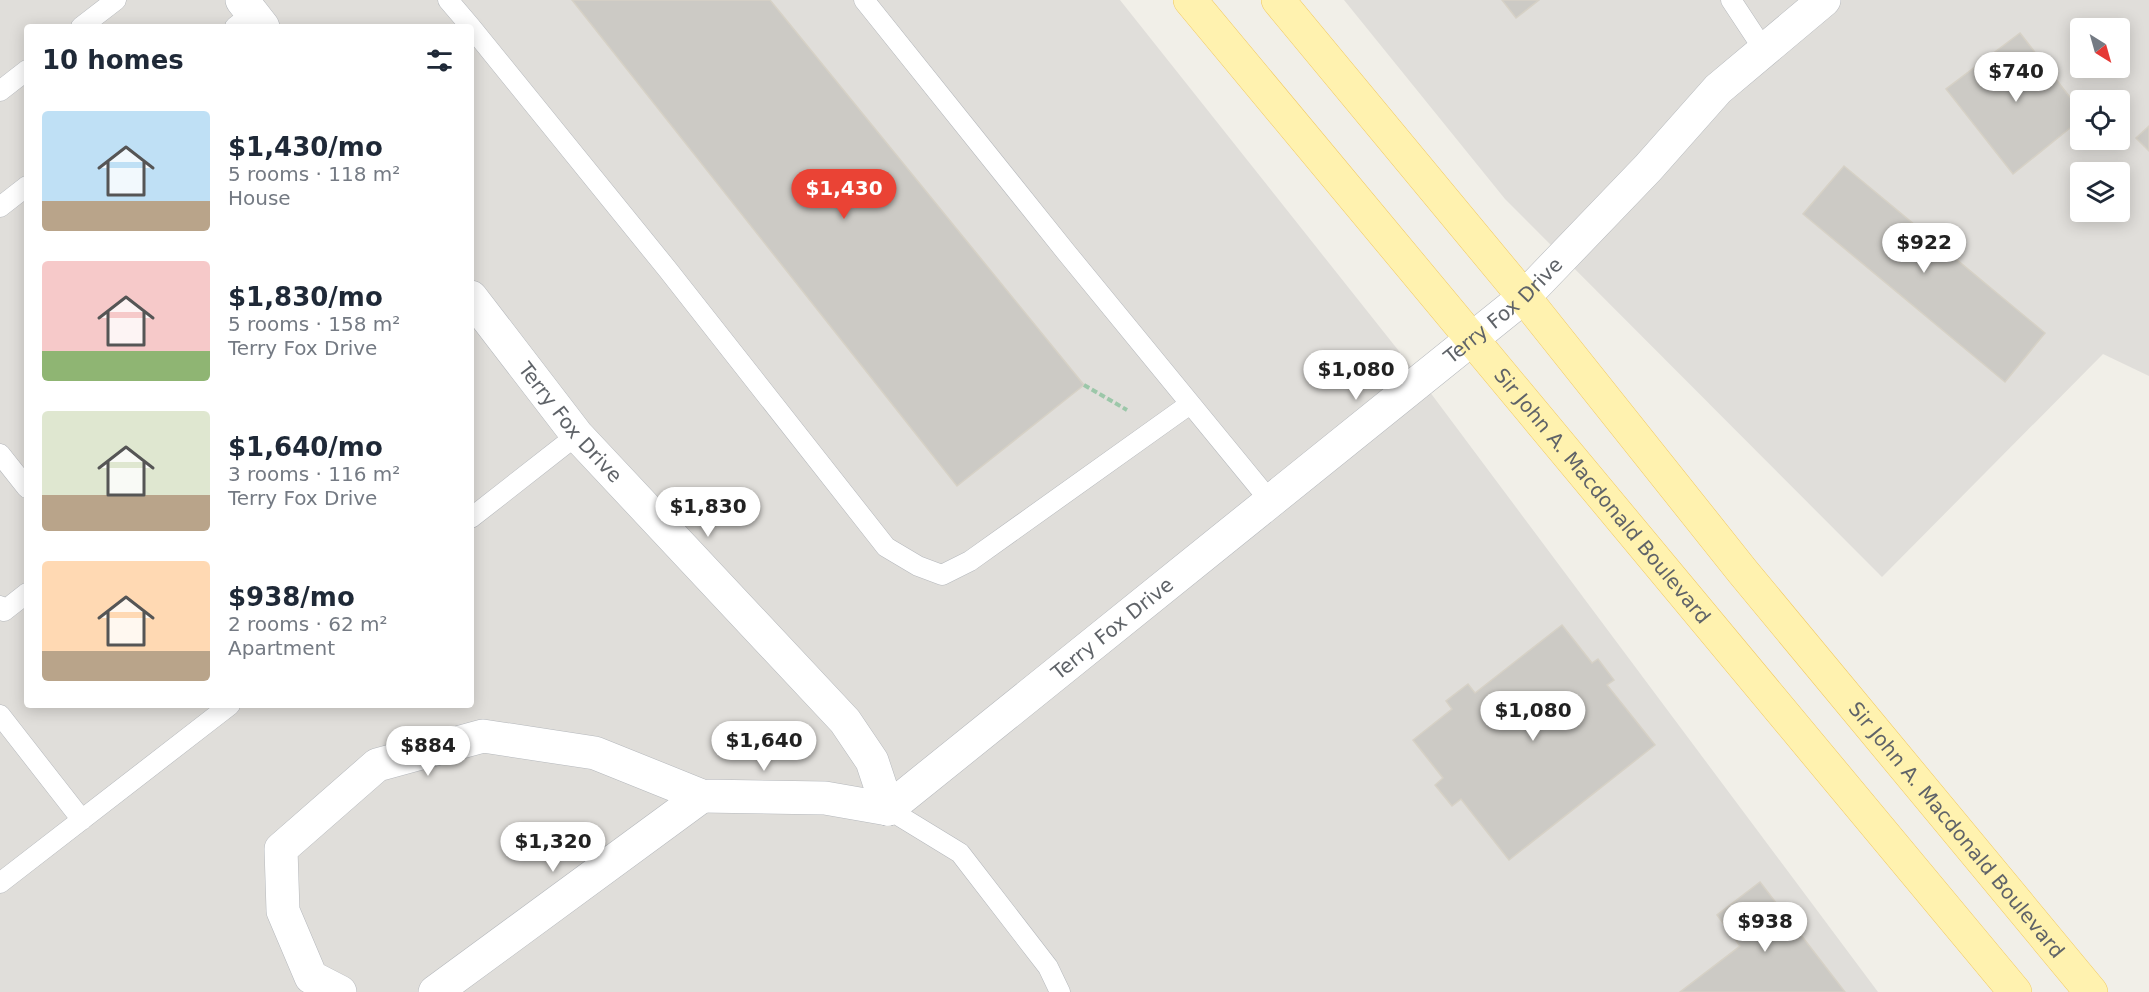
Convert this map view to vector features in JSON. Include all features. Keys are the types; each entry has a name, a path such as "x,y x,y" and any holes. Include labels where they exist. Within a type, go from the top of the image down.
{"main road":[{"name":"Sir John A. Macdonald Boulevard","path":"1190,0 2015,992"},
{"name":"Sir John A. Macdonald Boulevard","path":"1278,0 1524,297 1743,572 2091,992"}],"street":[{"name":"Terry Fox Drive","path":"474,301 577,435 845,722 872,761 888,809 1524,297 1648,168 1718,89 1824,0"},
{"path":"340,992 311,977 283,911 281,849 377,765 483,736 595,753 702,796 825,798 888,809"},
{"path":"435,992 702,796"}],"lane":[{"path":"85,24 116,0"},
{"path":"448,0 468,24"},
{"path":"864,0 1271,502"},
{"path":"1731,0 1764,50"},
{"path":"474,31 668,270 886,547 918,566 942,575 970,561 1190,404"},
{"path":"0,91 24,72"},
{"path":"0,207 24,188"},
{"path":"474,516 577,435"},
{"path":"0,454 24,484"},
{"path":"0,606 4,611 24,595"},
{"path":"0,883 226,708"},
{"path":"0,715 82,820"},
{"path":"888,809 960,853 1048,967 1060,992"}],"path":[{"path":"1084,385 1127,410"}],"shaded area":[{"path":"0,0 1120,0 1406,360 1878,992 0,992"},
{"path":"1344,0 2149,0 2149,376 2103,354 1882,577 1505,199"}],"building":[{"path":"572,0 770,0 1084,385 957,486"},
{"path":"1502,0 1539,0 1516,18"},
{"path":"2020,33 2070,97 2070,128 2013,174 1946,89"},
{"path":"2149,126 2149,151 2136,138"},
{"path":"1844,166 2045,333 2005,382 1803,214"},
{"path":"1562,625 1592,663 1598,659 1614,680 1607,685 1655,745 1509,860 1461,799 1452,806 1435,785 1443,778 1413,740 1452,709 1446,701 1468,684 1475,693"},
{"path":"1760,882 1845,992 1680,992 1740,946 1717,915"}]}
